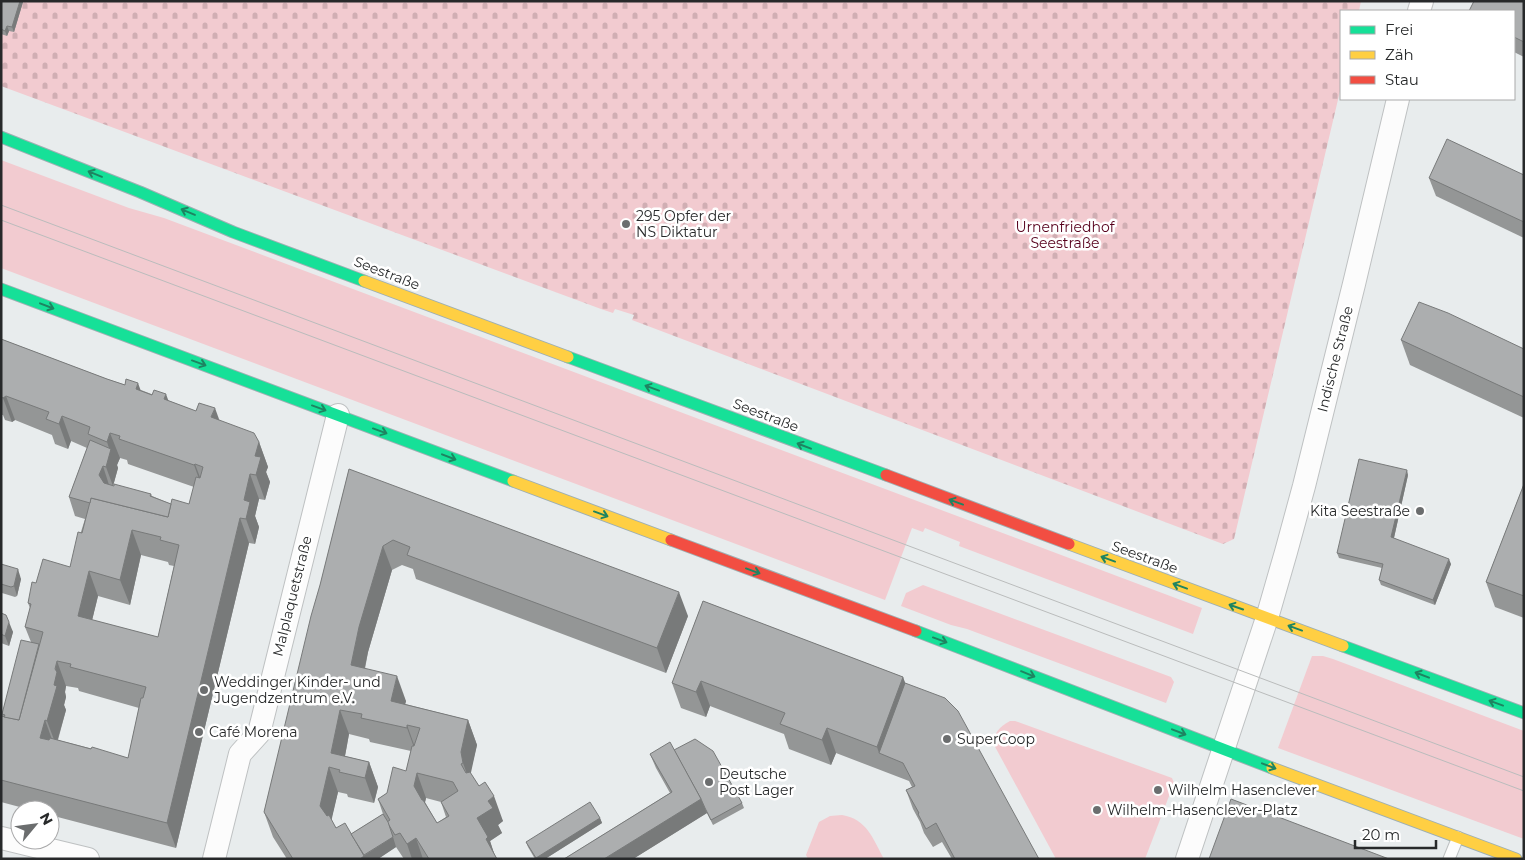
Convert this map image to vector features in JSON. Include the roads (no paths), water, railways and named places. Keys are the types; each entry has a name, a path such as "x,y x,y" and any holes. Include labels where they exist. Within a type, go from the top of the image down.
{"main road":[{"name":"Seestraße","path":"1,137 140,192 233,232 1524,713"},
{"path":"1,289 973,652 1516,859"}],"street":[{"name":"Indische Straße","path":"1187,859 1267,618 1304,486 1398,100"},
{"name":"Malplaquetstraße","path":"214,859 240,754 259,733 338,415"},
{"path":"1,838 88,859"}],"lane":[{"path":"1450,859 1458,837"}],"tram line":[{"path":"1,205 1524,777"},
{"path":"1,220 1524,791"}],"place":[{"name":"295 Opfer der NS Diktatur","path":"626,224"},
{"name":"Kita Seestraße","path":"1420,511"},
{"name":"Weddinger Kinder- und Jugendzentrum e.V.","path":"204,690"},
{"name":"Café Morena","path":"199,732"},
{"name":"SuperCoop","path":"947,739"},
{"name":"Deutsche Post Lager","path":"709,782"},
{"name":"Wilhelm Hasenclever","path":"1158,790"},
{"name":"Wilhelm-Hasenclever-Platz","path":"1097,810"}],"park label":[{"name":"Urnenfriedhof Seestraße","path":"1065,236"}]}
